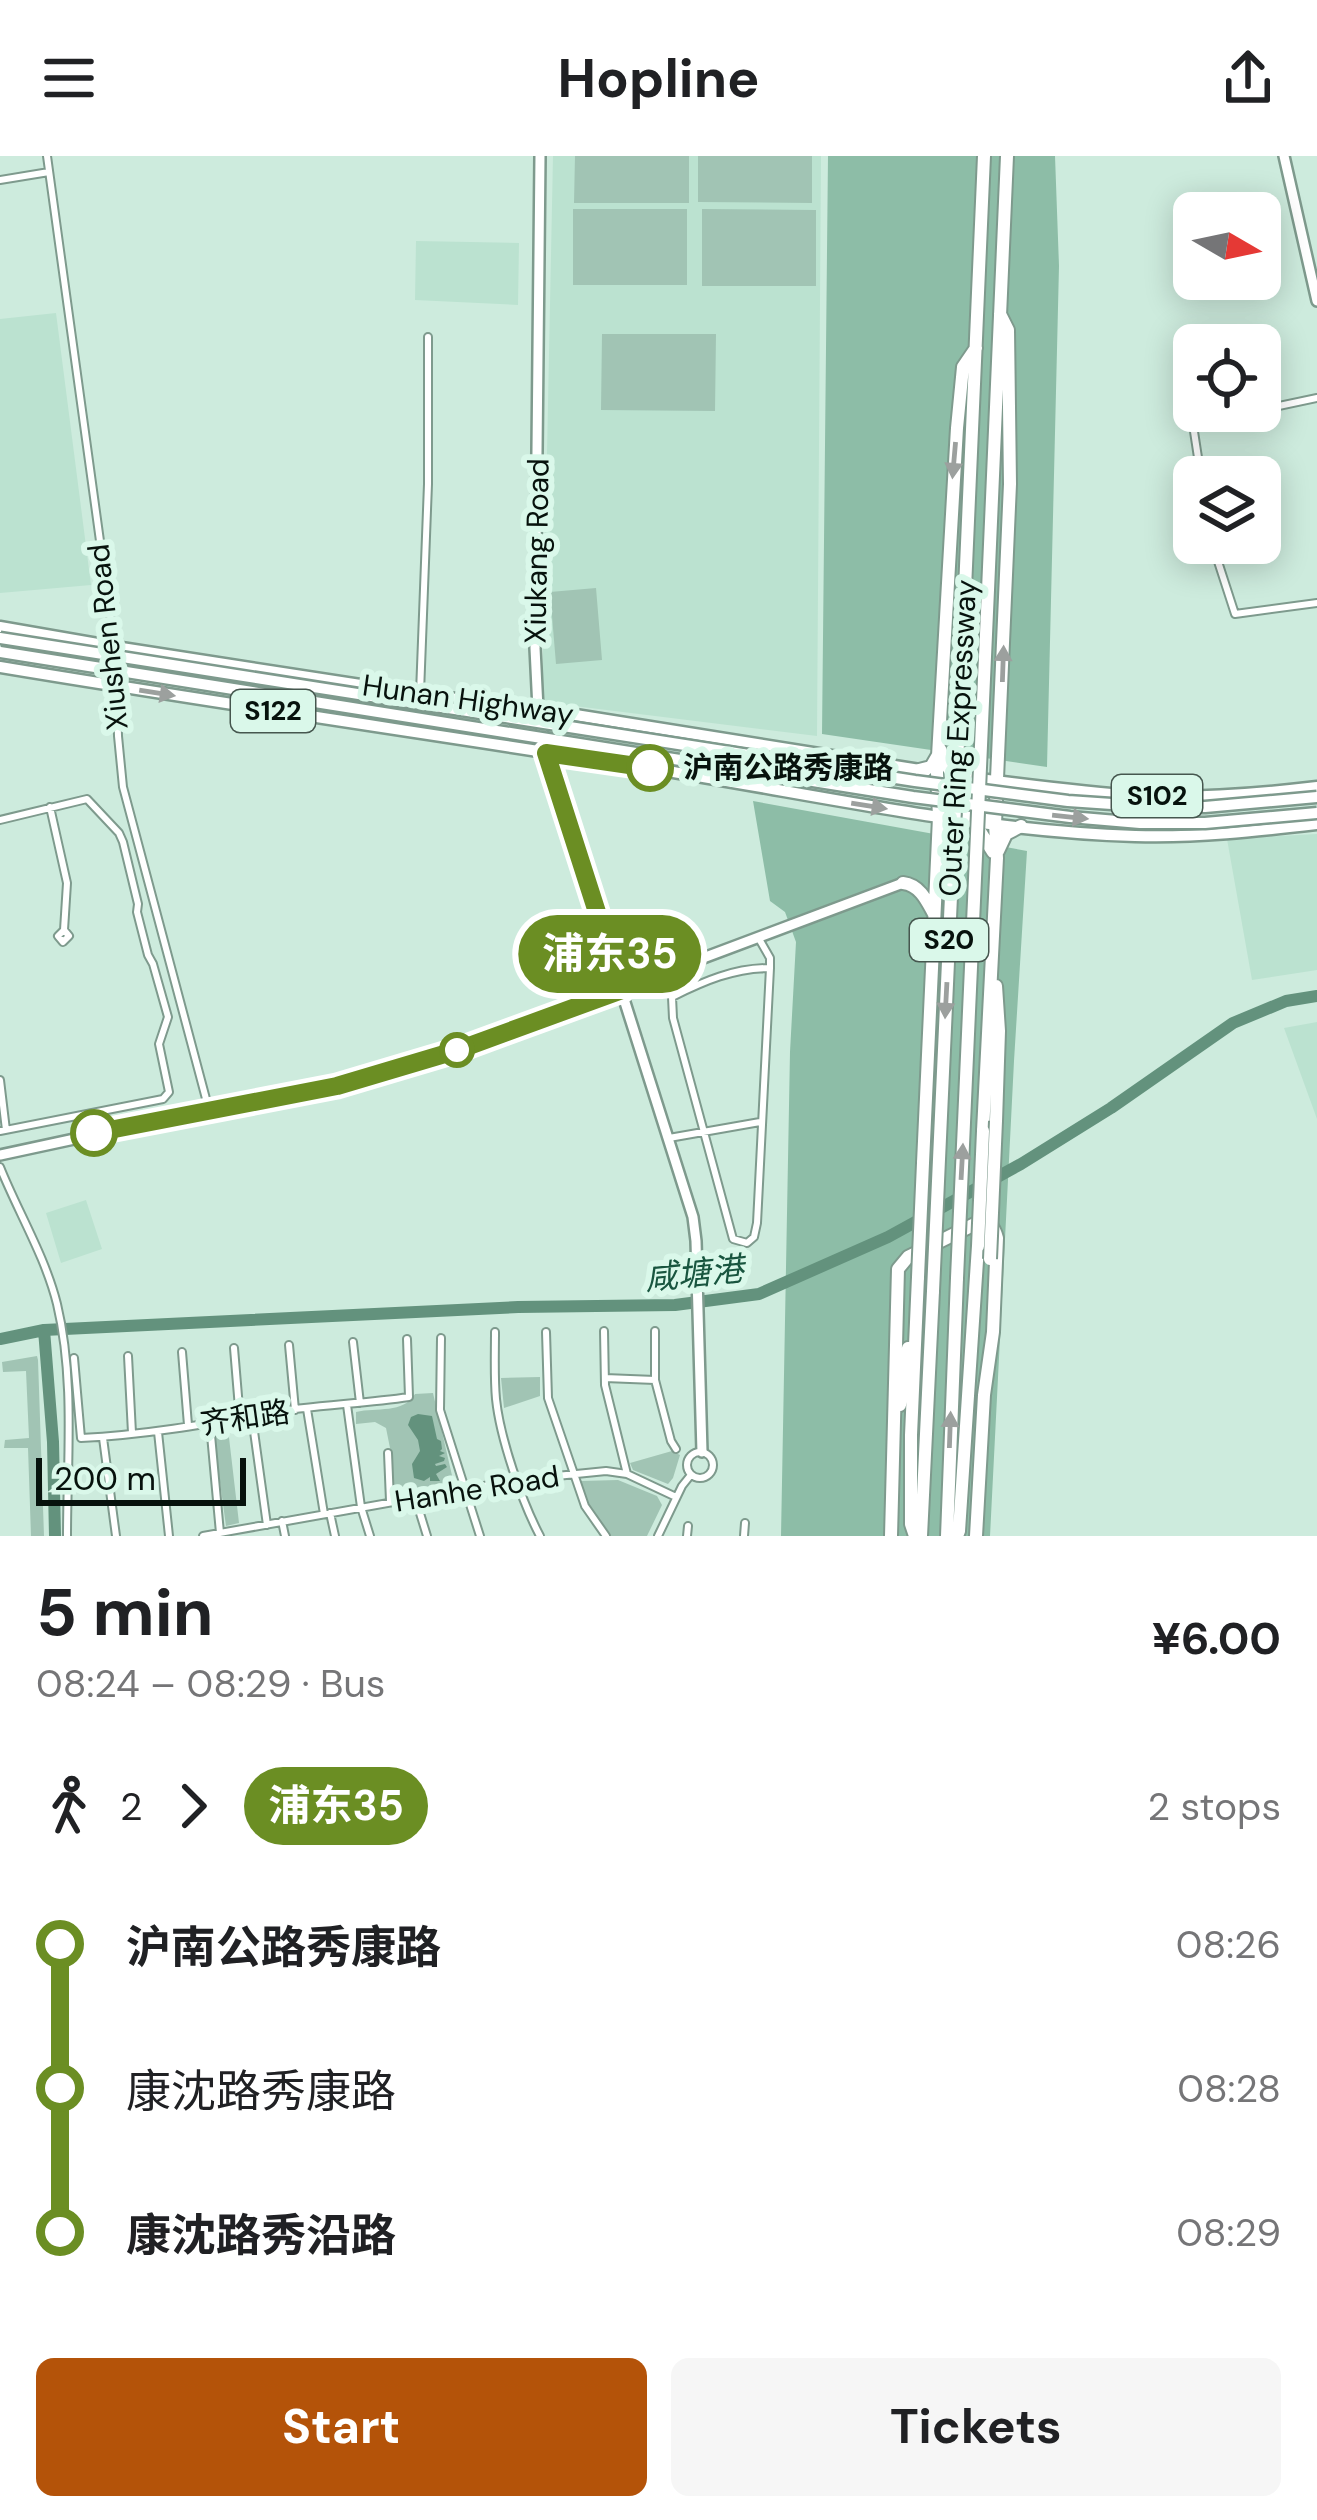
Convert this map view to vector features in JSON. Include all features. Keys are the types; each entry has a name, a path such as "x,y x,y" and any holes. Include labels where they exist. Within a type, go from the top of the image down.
{"highway":[{"name":"Outer Ring Expressway","path":"918,1536 984,156"},
{"name":"Outer Ring Expressway","path":"947,1536 1007,156"},
{"path":"997,858 1010,461 1008,330 1000,314"},
{"path":"918,1536 911,1524 911,1480 939,817 937,773 956,443 963,368 976,348"},
{"path":"919,770 934,764 939,748"},
{"path":"939,748 995,824"},
{"path":"937,773 958,796 997,858"},
{"path":"956,1536 970,1391 997,858 1006,834 1021,826"},
{"path":"903,884 920,892 934,916"},
{"path":"976,1536 999,1013 991,967"},
{"path":"891,1536 898,1269 908,1257 979,1222 994,1228 997,1238 993,1332 987,1359"},
{"path":"892,1473 916,1318"},
{"path":"970,1391 986,1337"}],"main road":[{"name":"Hunan Highway","path":"0,626 937,773"},
{"path":"0,638 1067,801 1205,807 1317,797"},
{"path":"0,652 913,797 1070,817 1205,823 1317,813"},
{"name":"Hunan Highway","path":"0,668 939,817"},
{"name":"S102","path":"937,773 1142,796 1317,788"},
{"name":"S102","path":"939,817 1140,836 1209,835 1317,824"}],"street":[{"name":"Xiushen Road","path":"47,156 115,647 123,787 209,1109"},
{"name":"Xiukang Road","path":"540,156 538,709 546,753 693,1217 702,1452"},
{"path":"1284,156 1317,301"},
{"path":"0,180 49,172"},
{"path":"420,694 428,337"},
{"path":"1281,406 1317,398"},
{"path":"1219,564 1235,614 1317,603"},
{"path":"0,820 87,800 119,833 168,1017 159,1044 169,1092 167,1097 3,1130 0,1080"},
{"path":"50,807 67,883 64,930"},
{"path":"0,1155 337,1086 458,1050 903,884"},
{"path":"141,925 158,920"},
{"path":"145,937 160,932"},
{"path":"758,937 770,958 770,968 761,1122 758,1223 754,1238 739,1243 703,1132 673,1018 672,997 708,980 750,968 770,968"},
{"path":"668,1138 761,1122"},
{"path":"0,1167 58,1308 68,1382 67,1536"},
{"path":"604,1330 605,1378 626,1474"},
{"path":"655,1331 655,1380 676,1449"},
{"path":"495,1332 496,1402 517,1480 540,1536"},
{"path":"546,1332 548,1398 585,1506 607,1536"},
{"path":"441,1338 440,1410 480,1536"},
{"name":"齐和路","path":"74,1358 81,1438 103,1437 409,1397 407,1339"},
{"path":"352,1342 360,1403"},
{"path":"289,1345 295,1410"},
{"path":"234,1348 240,1420"},
{"path":"182,1352 188,1425"},
{"path":"128,1356 132,1433"},
{"path":"605,1378 655,1380"},
{"path":"347,1405 361,1507 370,1536"},
{"path":"307,1409 335,1536"},
{"path":"252,1417 267,1525"},
{"path":"210,1424 220,1533"},
{"path":"158,1432 169,1536"},
{"path":"103,1437 116,1536"},
{"path":"702,1452 712,1460 712,1472 703,1478 687,1469 688,1459 702,1452"},
{"path":"388,1454 390,1501"},
{"name":"Hanhe Road","path":"203,1536 517,1480 614,1470 676,1497"},
{"path":"658,1536 691,1475"},
{"path":"416,1497 427,1536"},
{"path":"282,1521 285,1536"},
{"path":"745,1523 745,1536"},
{"path":"687,1536 688,1526"}],"shaded area":[{"path":"553,156 821,156 817,736 542,702"},
{"path":"575,156 689,156 689,203 574,203"},
{"path":"698,156 812,156 812,203 698,202"},
{"path":"828,156 1055,156 1059,266 1047,767 822,734"},
{"path":"573,209 687,209 687,285 573,285"},
{"path":"702,209 816,210 816,286 702,286"},
{"path":"416,241 519,243 518,305 415,300"},
{"path":"56,313 91,585 0,593 0,319"},
{"path":"602,334 716,334 715,411 601,410"},
{"path":"596,588 602,660 556,664 550,592"},
{"path":"753,801 1027,851 990,1536 781,1536 796,942 785,912 770,901"},
{"path":"1317,834 1317,970 1252,980 1227,839"},
{"path":"1317,1022 1317,1119 1284,1028"},
{"path":"86,1200 102,1249 61,1263 46,1213"},
{"path":"37,1356 44,1536 31,1536 28,1448 4,1448 5,1440 29,1438 26,1371 3,1372 2,1362"},
{"path":"540,1377 540,1396 504,1408 501,1378"},
{"path":"433,1393 454,1484 392,1492 393,1463 386,1428 375,1422 356,1424 356,1412 397,1407 415,1394"},
{"path":"418,1414 432,1416 440,1451 445,1453 439,1456 444,1461 435,1464 447,1467 436,1474 440,1481 414,1478 412,1464 420,1451 408,1425"},
{"path":"228,1429 239,1523 226,1526 213,1431"},
{"path":"672,1451 680,1455 668,1484 633,1470 630,1463"},
{"path":"618,1480 657,1496 662,1505 647,1536 610,1536 587,1503 580,1481"}],"waterway":[{"name":"咸塘港","path":"0,1339 44,1330 518,1307 675,1305 759,1294 888,1237 1021,1164 1233,1023 1286,1001 1317,996"},
{"path":"44,1330 55,1536"}],"bus line":[{"name":"浦东35","path":"94,1133 337,1086 458,1050 622,990 546,753 650,768"}],"place":[{"name":"沪南公路秀康路","path":"650,768"}]}
